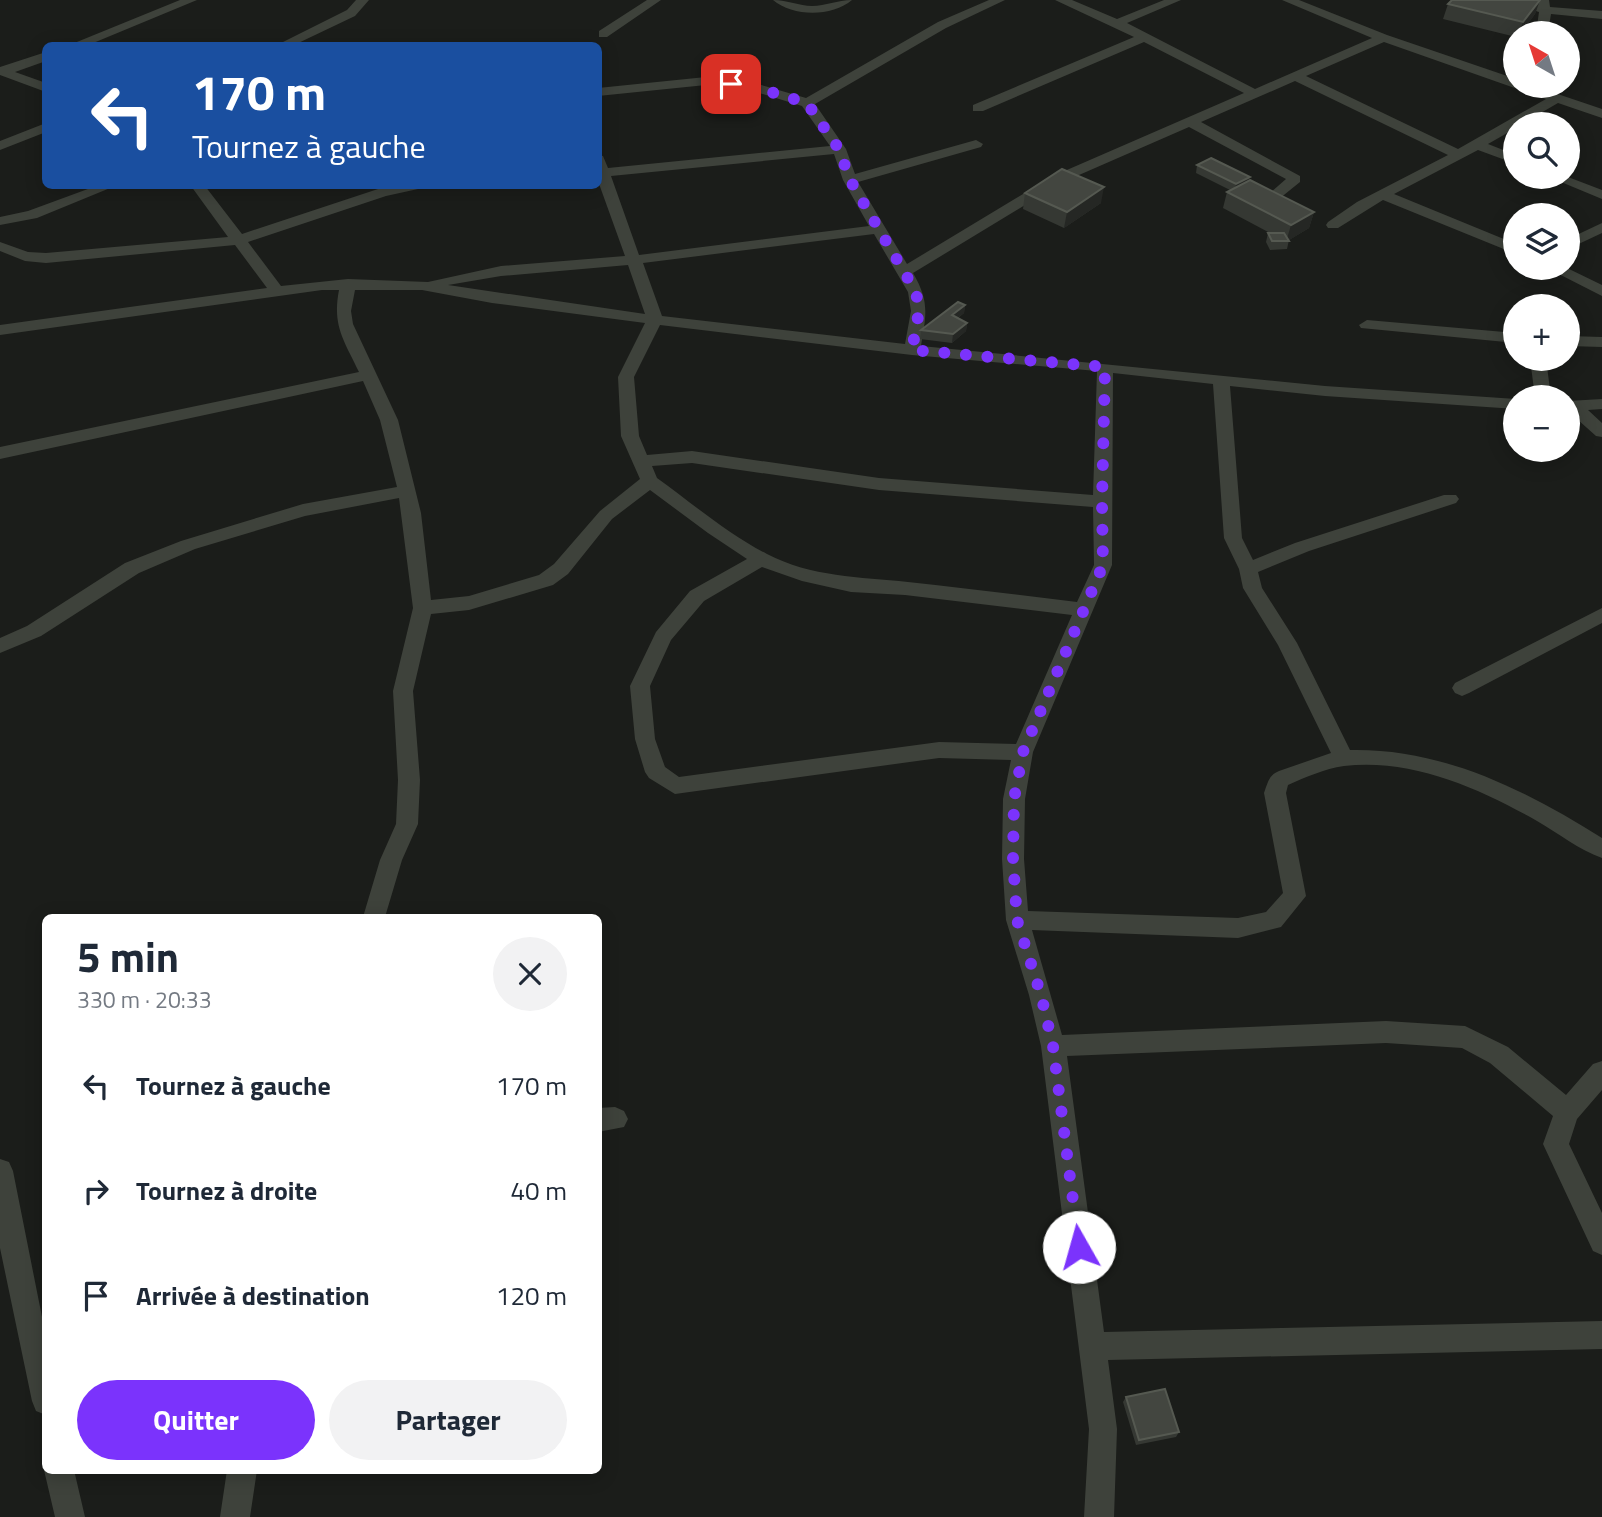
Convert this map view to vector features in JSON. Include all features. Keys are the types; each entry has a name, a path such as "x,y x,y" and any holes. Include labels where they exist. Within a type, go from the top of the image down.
{"street":[{"path":"83,42 191,0"},
{"path":"289,42 351,13 363,0"},
{"path":"603,34 655,0"},
{"path":"779,0 803,10 819,11 846,0"},
{"path":"807,103 942,25 999,0"},
{"path":"1061,0 1117,23 1255,94"},
{"path":"1117,23 1175,0"},
{"path":"1288,0 1383,38 1503,80"},
{"path":"1504,0 1602,15"},
{"path":"978,108 1144,37"},
{"path":"906,271 1058,179 1383,38"},
{"path":"2,71 42,57"},
{"path":"2,71 42,86"},
{"path":"1296,76 1459,155"},
{"path":"602,92 706,81 758,88 807,103 839,149 850,180 916,292 919,311 912,350"},
{"path":"1333,225 1557,98 1602,114"},
{"path":"1190,122 1295,179 1269,200"},
{"path":"0,146 42,129"},
{"path":"850,180 975,145"},
{"path":"1477,145 1503,155"},
{"path":"602,169 839,149"},
{"path":"602,174 655,320 625,377 630,436 650,481 714,529 761,559 802,574 851,585 905,588 1084,610"},
{"path":"1580,186 1602,195"},
{"path":"0,221 32,215 100,189"},
{"path":"200,189 277,291"},
{"path":"0,246 25,256 46,257 239,240 398,189"},
{"path":"1384,195 1503,245"},
{"path":"1580,239 1602,227"},
{"path":"422,285 501,271 634,260 877,229"},
{"path":"1580,280 1602,291"},
{"path":"348,284 343,311 345,324 389,420 412,513 423,608 403,691 409,780 407,824 391,860 375,914"},
{"path":"0,330 277,291 348,284 422,285 492,298 655,320 912,350 1105,367 1325,391 1503,403"},
{"path":"1367,325 1503,337"},
{"path":"1580,341 1602,342"},
{"path":"1099,1517 1103,1429 1053,1046 1041,995 1017,920 1013,859 1014,799 1023,752 1103,565 1105,367"},
{"path":"0,453 369,375"},
{"path":"1221,380 1233,538 1248,569 1253,588 1287,643 1344,758"},
{"path":"1580,405 1602,404"},
{"path":"1580,414 1602,432"},
{"path":"641,461 692,457 879,484 1102,502"},
{"path":"423,608 469,603 546,580 561,569 606,515 650,481"},
{"path":"0,646 34,631 132,568 188,545 303,510 407,491"},
{"path":"1248,569 1302,547 1450,499"},
{"path":"761,559 696,596 663,637 640,686 646,739 656,772 665,779 675,786 939,750 1023,752"},
{"path":"1462,688 1602,615"},
{"path":"1017,920 1238,928 1273,920 1295,896 1275,793 1279,780 1344,758 1403,759 1501,791 1602,849"},
{"path":"1053,1046 1386,1032 1465,1037 1499,1055 1567,1112"},
{"path":"1602,1072 1567,1112 1556,1144 1602,1242"},
{"path":"0,1171 19,1281 42,1383"},
{"path":"1092,1346 1602,1335"},
{"path":"60,1474 70,1517"},
{"path":"235,1517 241,1474"}],"building":[{"path":"1452,0 1540,0 1524,21 1448,4"},
{"path":"1211,158 1250,177 1236,184 1197,165"},
{"path":"1062,169 1104,187 1067,212 1025,193"},
{"path":"1250,180 1314,212 1291,225 1227,192"},
{"path":"1268,233 1284,233 1289,241 1272,241"},
{"path":"958,302 965,305 952,315 967,323 953,334 921,330"},
{"path":"1165,1389 1179,1432 1139,1440 1126,1397"}],"route":[{"path":"731,84 758,88 807,103 839,149 850,180 916,292 919,311 912,350 1105,367 1103,565 1023,752 1014,799 1013,859 1017,920 1041,995 1053,1046 1079,1247"}]}
